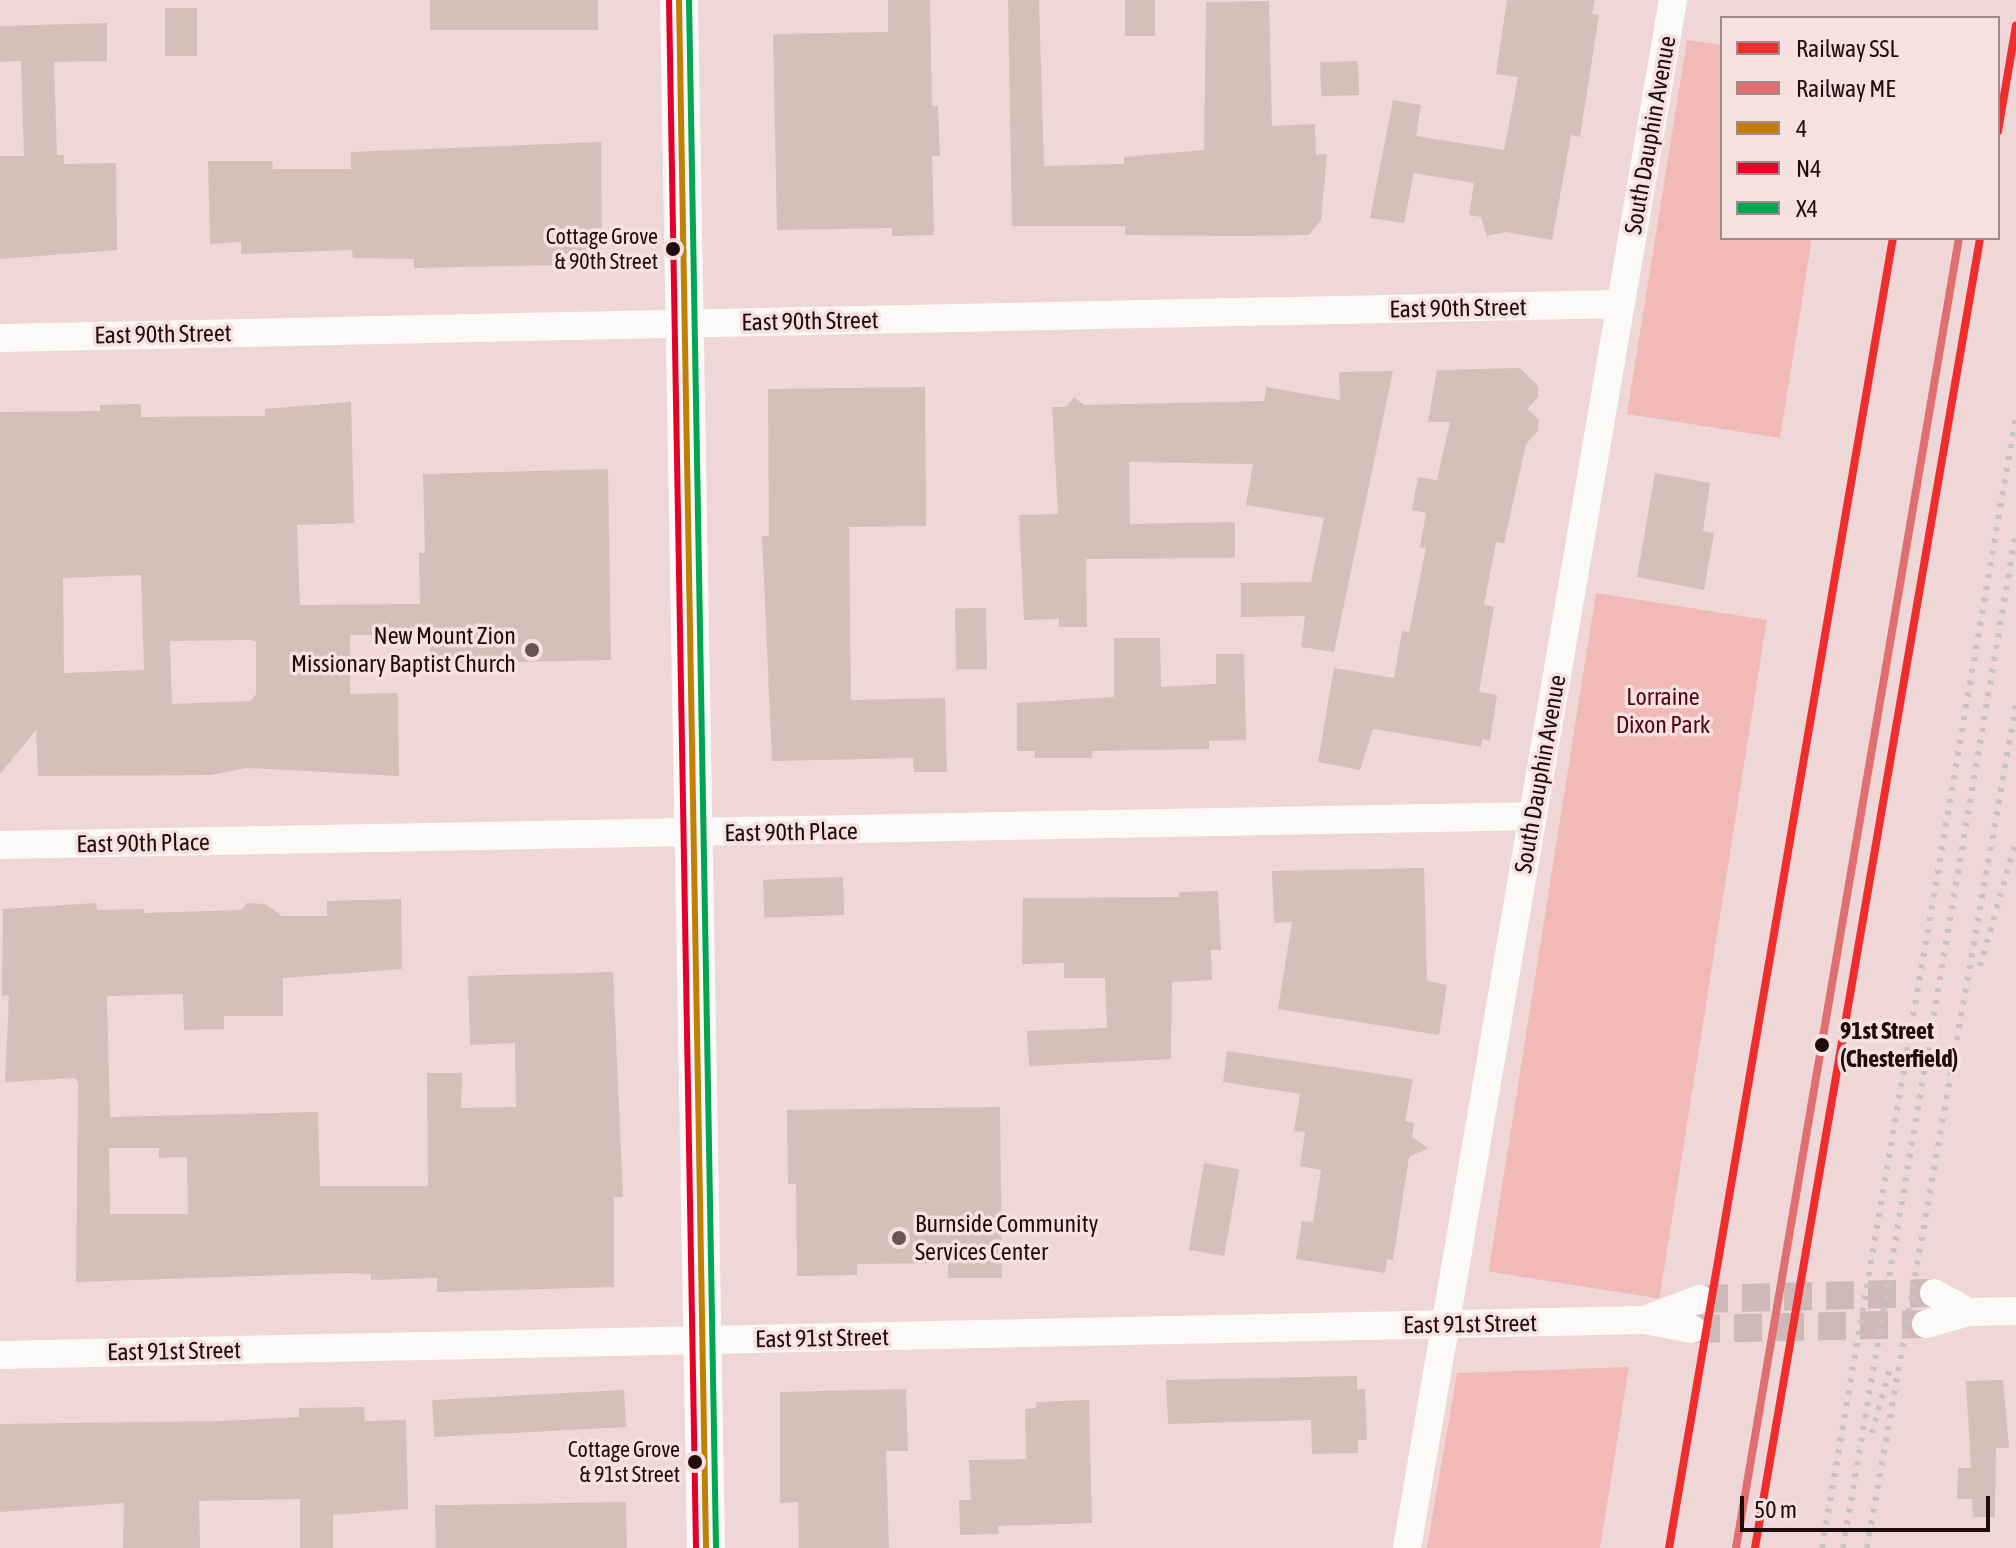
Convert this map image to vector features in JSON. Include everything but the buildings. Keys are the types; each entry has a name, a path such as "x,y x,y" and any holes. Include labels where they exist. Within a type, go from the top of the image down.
{"main road":[{"path":"679,0 706,1548"}],"street":[{"name":"South Dauphin Avenue","path":"1407,1548 1673,0"},
{"name":"East 90th Street","path":"0,338 1621,304"},
{"name":"East 90th Place","path":"0,845 1533,816"},
{"path":"1934,1293 1968,1312"},
{"name":"East 91st Street","path":"1644,1320 1700,1299"},
{"path":"1926,1324 1968,1312 2016,1311"},
{"name":"East 91st Street","path":"0,1355 1644,1320 1692,1329"}],"green space":[{"path":"1687,40 1720,45 1720,240 1812,240 1780,438 1627,414"},
{"name":"Lorraine Dixon Park","path":"1596,593 1767,620 1659,1299 1489,1272"},
{"path":"1629,1367 1600,1548 1427,1548 1457,1373"}],"tunnel":[{"path":"1700,1299 1934,1293"},
{"path":"1692,1329 1926,1324"}],"railway":[{"path":"1822,1548 2016,416"},
{"path":"1843,1548 2016,532"},
{"path":"1867,1548 2016,705"},
{"path":"1980,966 2016,841"},
{"path":"1872,1433 1889,1371"}],"rail line":[{"name":"SSL","path":"2000,119 2016,26"},
{"name":"SSL","path":"1669,1548 1893,240"},
{"name":"ME","path":"1736,1548 1959,240"},
{"name":"SSL","path":"1755,1548 1980,240"}],"transit line":[{"name":"N4","path":"669,0 696,1548"},
{"name":"4","path":"679,0 706,1548"},
{"name":"X4","path":"689,0 716,1548"}],"place":[{"name":"Cottage Grove & 90th Street","path":"673,249"},
{"name":"New Mount Zion Missionary Baptist Church","path":"532,650"},
{"name":"91st Street (Chesterfield)","path":"1822,1045"},
{"name":"Burnside Community Services Center","path":"899,1238"},
{"name":"Cottage Grove & 91st Street","path":"695,1462"}]}
